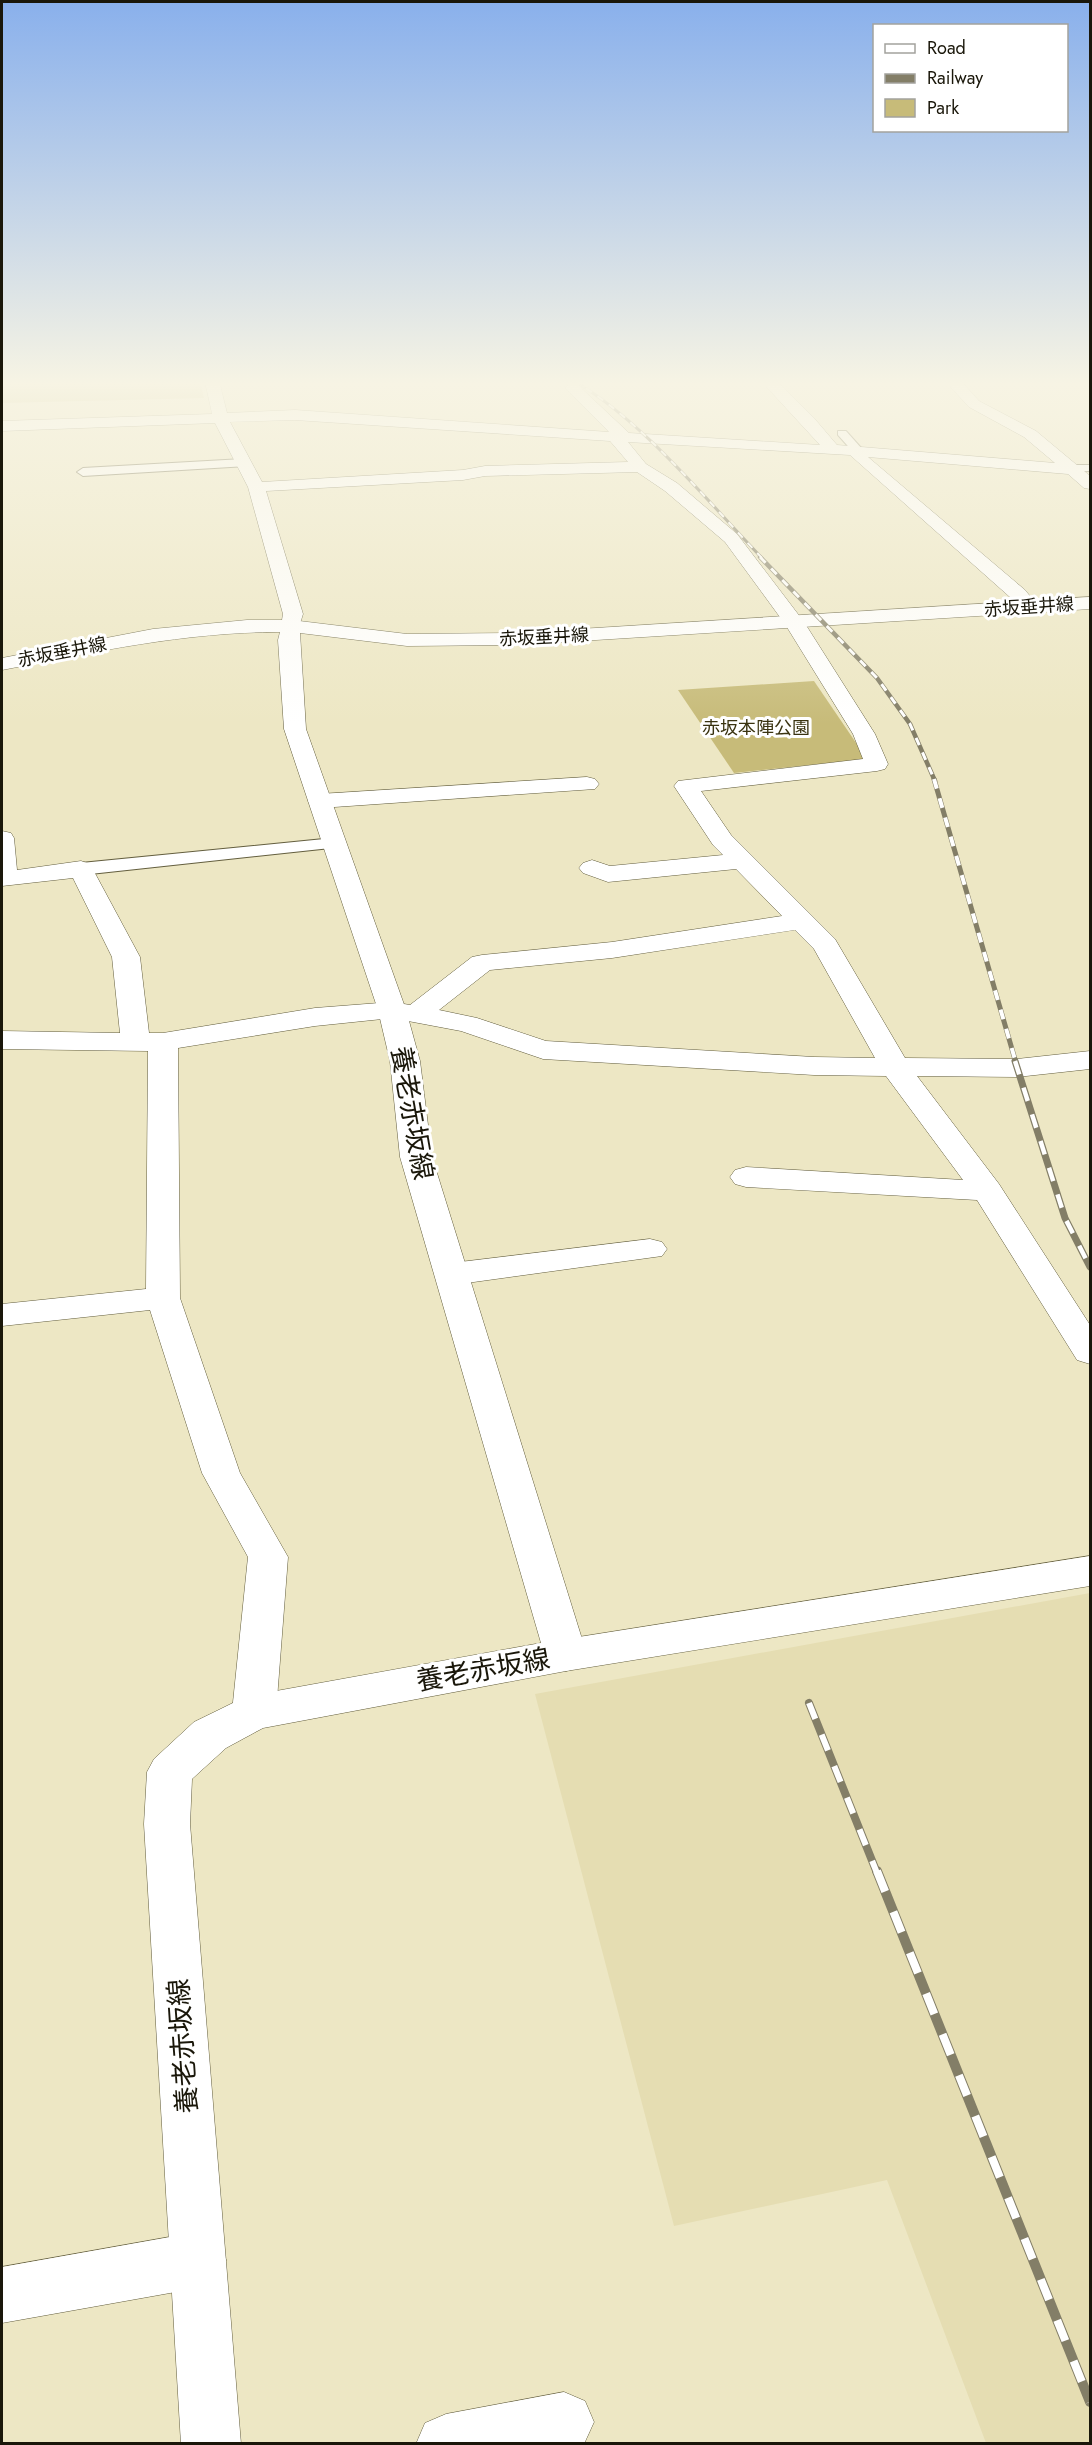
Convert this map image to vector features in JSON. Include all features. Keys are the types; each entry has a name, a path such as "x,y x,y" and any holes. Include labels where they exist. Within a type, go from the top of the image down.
{"street":[{"name":"養老赤坂線","path":"211,2444 167,1824 170,1772 210,1735 254,1712 566,1655 416,1157 405,1061 404,1012 334,843 295,729 288,640 291,607 259,495"},
{"path":"681,495 731,538 794,622 864,734 877,764 686,786 722,840 825,945 895,1067 988,1191 1090,1352"},
{"path":"907,495 1018,594 1028,606"},
{"name":"赤坂垂井線","path":"2,664 203,628 291,626 376,637 442,641 646,632 1090,603"},
{"path":"320,801 587,784"},
{"path":"2,838 3,880 81,869 126,957 149,1043 163,1298 221,1473 268,1557 254,1712"},
{"path":"592,868 608,874 743,861"},
{"path":"404,1012 482,963 612,950 800,921"},
{"path":"2,1040 149,1043 315,1017 404,1012 467,1024 543,1050 814,1066 1017,1068 1090,1060"},
{"path":"746,1177 988,1191"},
{"path":"452,1274 650,1249"},
{"path":"2,1315 163,1298"},
{"path":"566,1655 1090,1570"},
{"path":"2,2295 198,2260"},
{"path":"446,2444 564,2422"}],"lane":[{"path":"81,869 334,843"}],"shaded area":[{"path":"1090,1593 1090,2443 986,2443 887,2180 674,2226 535,1694"}],"green space":[{"name":"赤坂本陣公園","path":"814,681 867,759 734,773 678,690"}],"railway":[{"path":"704,495 762,558"},
{"path":"760,557 877,678 910,724 935,781"},
{"path":"934,779 1016,1063"},
{"path":"1015,1061 1065,1218 1090,1267"},
{"path":"809,1703 877,1873"},
{"path":"877,1871 1090,2402"}]}
